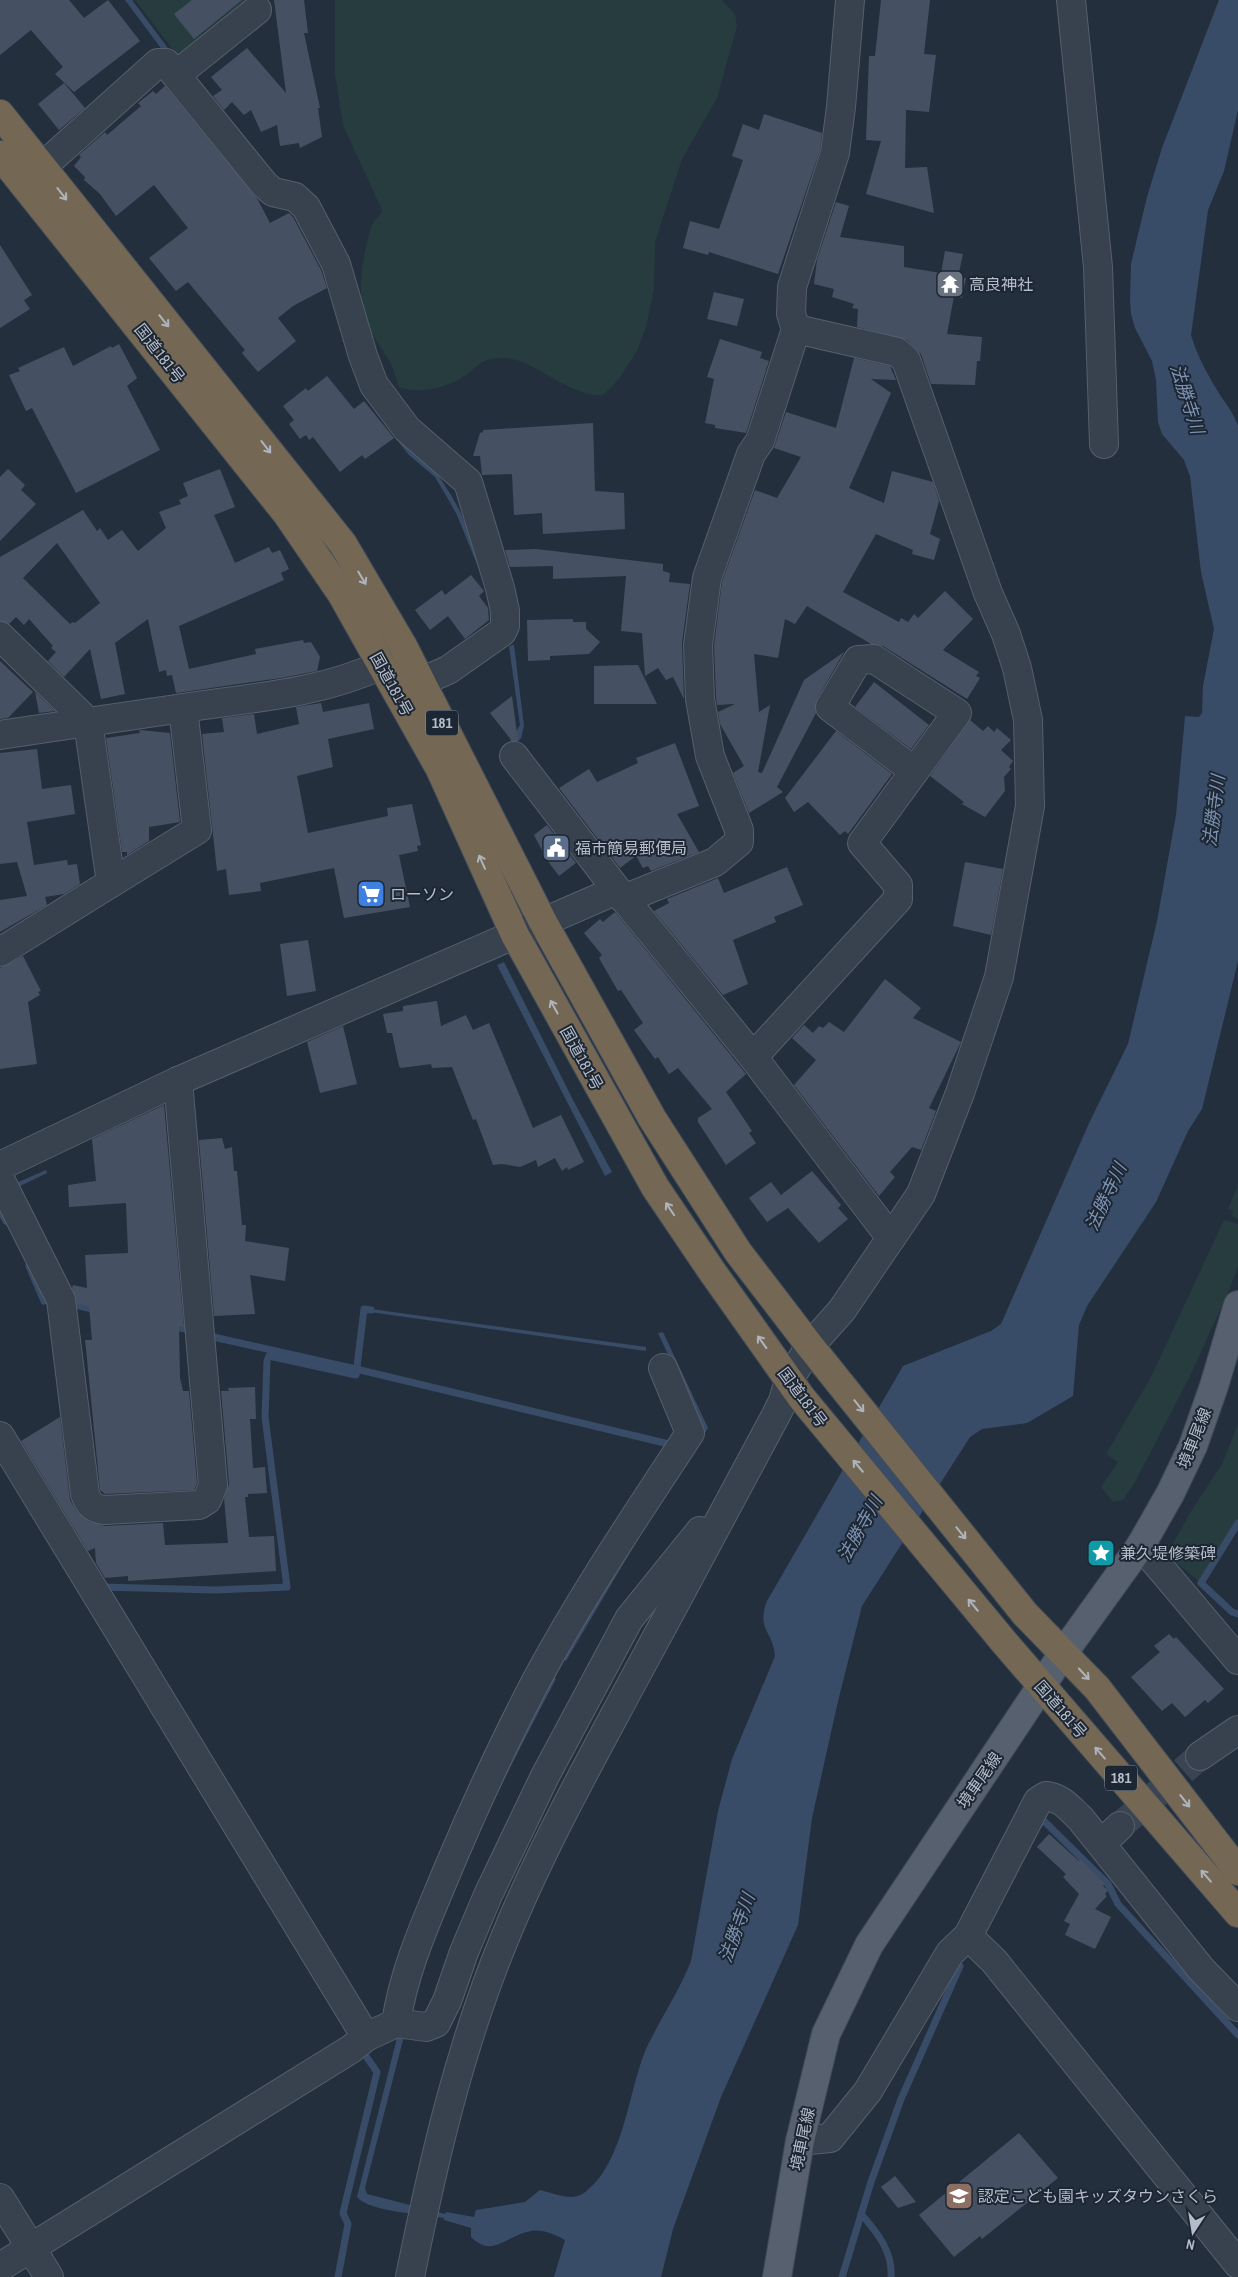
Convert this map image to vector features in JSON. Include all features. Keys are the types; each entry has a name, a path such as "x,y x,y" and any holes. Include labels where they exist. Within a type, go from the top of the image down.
{"highway":[{"name":"国道181号","path":"0,114 343,544 403,646 543,922 652,1118 738,1252 810,1346 1025,1614 1097,1688 1238,1871"},
{"name":"国道181号","path":"0,155 287,514 341,592 440,769 515,935 655,1187 795,1388 1004,1642 1238,1913"}],"main road":[{"name":"境車尾線","path":"777,2277 800,2141 826,2034 868,1945 1064,1652 1141,1545 1170,1494 1193,1446 1214,1386 1238,1305"}],"street":[{"path":"0,1166 178,1081 472,952 543,922 715,862 739,842 739,830 710,756 700,699 698,645 707,578 752,454 760,442 796,328 790,303 792,287 835,153 850,0"},
{"path":"1071,0 1098,267 1104,444"},
{"path":"176,75 257,10"},
{"path":"0,735 310,688 354,678 381,665 418,678 432,677 448,670 497,637 505,626 505,611 492,556 468,482 407,429 374,385 363,356 336,264 306,207 295,197 285,193 274,192 264,184 166,63 158,63 42,167"},
{"path":"410,2277 423,2211 446,2115 468,2040 503,1940 587,1766 783,1401 795,1388 810,1346 842,1310 922,1194 960,1093 999,977 1030,806 1028,720 1017,668 1006,634 988,594 906,360 896,352 796,328"},
{"path":"0,636 88,722 111,883"},
{"path":"753,1057 898,899 898,885 862,843 957,713 874,659 858,660 830,707 914,771"},
{"path":"0,952 197,830 183,708"},
{"path":"514,756 620,894 753,1057 891,1238"},
{"path":"0,1179 61,1300 85,1494 89,1504 94,1508 104,1510 200,1505 207,1500 212,1485 178,1081"},
{"path":"396,2023 399,2002 413,1954 473,1810 537,1680 608,1559 690,1432 663,1368"},
{"path":"0,1436 366,2037"},
{"path":"0,2267 351,2049 366,2037 396,2023 426,2027 436,2023 447,2001 484,1903 516,1834 629,1619 707,1522 724,1514"},
{"path":"1141,1545 1238,1660"},
{"path":"1200,1756 1238,1730"},
{"path":"800,2141 830,2138 868,2091 950,1953 968,1936 1038,1801 1046,1796 1062,1801 1111,1835 1202,1969 1238,2007"},
{"path":"968,1936 994,1961 1238,2264"},
{"path":"0,2198 49,2277"}],"green space":[{"path":"135,0 248,0 178,56"},
{"path":"335,0 722,0 735,14 737,26 717,98 682,159 655,242 654,289 646,327 637,351 619,379 603,395 590,394 578,390 527,364 504,358 489,359 479,364 465,376 444,386 421,390 399,387 391,365 367,323 361,300 363,261 366,248 372,225 382,210 343,125 335,74"},
{"path":"1238,1185 1238,1219 1232,1216 1233,1211 1228,1209"},
{"path":"1224,1220 1238,1224 1238,1267 1190,1376 1135,1482 1123,1500 1113,1502 1101,1487 1118,1462 1106,1454 1151,1377"},
{"path":"1238,1424 1238,1520 1200,1582 1167,1555 1190,1513 1222,1464"}],"water":[{"path":"125,0 132,0 173,55 169,59"},
{"name":"法勝寺川","path":"1219,0 1238,0 1238,110 1224,171 1208,210 1191,335 1204,366 1238,426 1238,961 1202,1109 1188,1131 1156,1202 1087,1306 1079,1325 1073,1396 1027,1423 982,1429 970,1437 862,1606 838,1701 812,1818 798,1925 721,2097 673,2229 661,2277 554,2277 565,2240 553,2234 531,2231 522,2233 500,2244 486,2246 471,2237 471,2228 444,2220 444,2218 397,2212 373,2206 357,2197 398,2034 404,2036 365,2188 367,2194 445,2214 446,2212 474,2217 476,2210 525,2202 540,2190 568,2197 579,2196 597,2180 608,2164 616,2146 646,2049 681,1984 691,1961 718,1811 732,1759 775,1656 774,1647 763,1619 767,1601 903,1366 991,1331 1001,1324 1090,1121 1128,1044 1157,921 1176,815 1185,716 1199,717 1202,713 1203,686 1214,629 1201,572 1190,476 1184,460 1162,434 1158,422 1156,380 1152,361 1135,328 1131,314 1131,264 1147,197 1162,148"},
{"path":"365,390 404,442 438,475 451,495 461,513 486,577 483,579 457,515 435,477 409,455 400,444"},
{"path":"514,645 524,726 521,738 515,745 510,741 520,725 509,646"},
{"path":"504,962 573,1100 612,1172 605,1176 497,965"},
{"path":"46,1170 47,1173 16,1188 14,1184"},
{"path":"364,1308 646,1347 646,1351 363,1311"},
{"path":"663,1332 708,1428 655,1510 566,1661 560,1658 702,1428 658,1333"},
{"path":"552,1676 556,1679 494,1800 457,1882 424,1967 411,2010 418,1968 471,1838"}],"building":[{"path":"0,0 69,0 84,18 108,0 140,41 74,92 55,74 63,67 31,30 0,55"},
{"path":"192,0 242,0 194,39 174,14"},
{"path":"274,0 304,0 308,33 304,33 320,108 318,108 322,137 300,148 299,143 280,146 277,125 261,132 251,110 244,115 232,102 224,110 213,96 222,90 211,77 247,48 286,93"},
{"path":"881,0 930,0 924,54 936,55 929,112 906,110 905,168 927,167 934,213 866,194 881,141 866,140 869,56 875,56"},
{"path":"64,83 85,108 59,130 38,104"},
{"path":"165,86 258,200 270,223 289,213 293,217 321,270 327,288 293,306 278,318 296,341 258,372 242,353 245,350 188,282 176,291 149,258 188,228 154,185 116,216 100,194 84,180 85,177 74,166 81,157 79,155 105,132 107,135 141,106 138,103 153,91 156,94"},
{"path":"764,114 822,133 820,150 778,274 709,252 708,255 683,248 690,221 719,229 743,160 732,156 743,124 759,130"},
{"path":"836,202 849,206 840,237 904,246 904,267 941,273 945,251 963,254 958,277 966,278 962,298 954,296 947,334 982,337 975,385 931,384 921,354 907,340 857,327 858,309 852,308 854,304 832,297 834,289 814,284 817,260"},
{"path":"0,245 32,295 24,300 30,309 0,328"},
{"path":"714,292 744,299 737,326 707,319"},
{"path":"720,339 762,352 760,358 769,361 746,433 715,428 715,425 705,423 714,379 707,377"},
{"path":"119,344 137,378 127,386 160,450 76,493 32,408 26,411 9,375 20,371 18,368 64,347 73,366 111,346 112,348"},
{"path":"854,358 890,366 896,380 871,379 891,393 849,488 884,503 892,471 933,482 939,501 930,534 940,539 934,560 912,554 913,550 876,534 843,592 899,622 901,618 908,622 914,614 918,618 945,591 973,619 943,650 979,672 976,676 980,678 967,699 883,646 871,644 807,606 795,624 785,619 778,658 754,654 759,712 770,705 758,772 762,773 804,680 844,652 817,699 816,713 777,787 783,792 749,813 733,773 744,766 720,724 718,712 735,704 717,705 716,697 714,646 722,582 755,490 777,498 801,457 774,448 786,412 836,428"},
{"path":"327,376 354,409 364,401 394,438 365,459 362,455 340,472 313,437 309,440 306,435 300,439 289,424 294,420 283,406 306,388 308,391"},
{"path":"593,423 595,491 624,493 625,529 543,534 542,513 514,515 512,474 482,475 480,456 473,456 480,433 483,430"},
{"path":"8,469 25,485 21,490 36,504 0,541 0,477"},
{"path":"220,469 235,507 214,515 235,563 269,547 272,553 280,550 289,569 281,573 284,580 179,626 189,669 256,654 255,649 303,640 304,643 311,642 320,657 317,671 176,693 172,675 167,676 166,670 159,672 148,619 115,643 125,694 101,699 90,649 64,677 48,661 56,652 51,648 53,646 29,619 24,625 16,617 9,624 0,621 0,557 83,510 97,531 100,528 108,540 122,530 138,551 166,528 159,512 181,504 179,500 188,496 183,483","holes":["57,543 100,603 75,623 70,624 23,578"]},
{"path":"536,549 663,564 663,571 670,573 669,582 690,584 682,643 684,699 673,677 666,680 658,668 645,676 642,633 621,631 626,576 553,579 553,566 510,567 505,550"},
{"path":"471,575 484,591 479,596 488,608 489,620 465,639 448,616 430,630 415,610 442,590 445,595"},
{"path":"573,619 573,622 586,622 586,629 600,642 589,654 550,656 550,660 528,661 527,620"},
{"path":"0,661 33,692 8,718 0,719"},
{"path":"638,665 657,704 594,704 594,666"},
{"path":"874,682 929,725 911,749 855,707"},
{"path":"35,692 55,711 39,713"},
{"path":"512,696 518,741 512,741 490,713"},
{"path":"321,703 323,712 369,703 374,729 328,739 333,767 297,776 308,833 388,816 387,808 412,804 421,845 417,846 418,851 399,855 410,907 344,918 334,868 260,883 261,891 229,895 226,869 217,871 202,734 224,732 222,718 254,714 257,734 299,724 296,707"},
{"path":"970,720 983,731 988,726 994,732 997,728 1011,740 1001,750 1013,761 1009,767 1011,769 1004,777 1005,791 985,817 962,804 964,802 930,776"},
{"path":"139,730 170,733 180,822 149,827 149,841 127,855 127,852 122,852 106,738 140,733"},
{"path":"836,731 892,774 848,834 845,831 840,835 808,802 794,812 785,798"},
{"path":"675,743 699,806 677,814 699,852 651,871 648,866 643,868 636,856 620,868 559,788 589,769 597,782 638,763 636,758"},
{"path":"37,749 42,789 71,785 75,814 27,822 34,865 67,860 68,865 77,864 80,884 64,894 45,897 47,905 0,932 0,900 27,896 17,862 0,864 0,753"},
{"path":"547,825 576,863 559,876 547,860 534,835"},
{"path":"965,862 1003,869 991,935 953,926"},
{"path":"787,867 803,905 774,917 776,922 733,940 748,984 723,995 654,911 669,903 667,899 718,878 724,893"},
{"path":"615,912 746,1074 726,1092 752,1131 749,1133 756,1143 726,1165 698,1122 698,1118 712,1109 678,1068 669,1074 658,1057 655,1059 634,1030 643,1023 621,990 618,991 599,958 602,955 584,933 600,919 603,922"},
{"path":"308,940 316,991 287,996 280,944"},
{"path":"23,956 41,991 38,992 40,995 28,1002 37,1064 0,1069 0,968"},
{"path":"885,979 921,1008 913,1018 961,1042 929,1108 936,1111 921,1150 912,1147 890,1172 895,1177 879,1196 794,1085 816,1060 792,1038 804,1025 813,1033 819,1026 823,1028 829,1022 844,1032"},
{"path":"437,1001 441,1026 466,1015 473,1030 489,1023 533,1128 561,1115 584,1162 568,1170 567,1167 562,1171 555,1158 538,1167 536,1160 520,1167 502,1164 493,1165 476,1119 473,1120 452,1067 432,1068 431,1064 401,1068 399,1066 392,1033 387,1033 383,1014 403,1011 403,1006"},
{"path":"343,1026 357,1084 320,1093 307,1042"},
{"path":"164,1105 184,1327 179,1326 180,1378 183,1391 189,1391 197,1483 194,1490 105,1494 100,1490 85,1340 92,1340 89,1306 77,1304 72,1288 73,1285 87,1288 85,1255 128,1253 126,1203 69,1207 68,1185 96,1181 92,1139"},
{"path":"222,1138 225,1149 232,1147 234,1171 237,1171 242,1225 246,1225 245,1241 289,1248 285,1281 250,1275 255,1314 214,1316 199,1140"},
{"path":"812,1171 841,1205 838,1208 848,1219 819,1243 788,1208 767,1222 749,1198 771,1182 781,1195"},
{"path":"255,1387 256,1419 250,1419 253,1468 265,1467 267,1493 248,1494 248,1497 245,1497 249,1537 274,1536 276,1571 128,1581 128,1576 105,1578 96,1563 95,1548 88,1551 21,1441 60,1417 70,1500 77,1512 88,1521 105,1526 163,1523 165,1545 228,1543 224,1498 229,1484 221,1391 229,1391 228,1388"},
{"path":"1169,1634 1174,1639 1176,1637 1224,1689 1208,1703 1205,1700 1185,1717 1172,1703 1162,1711 1131,1677 1160,1652 1154,1646"},
{"path":"1049,1834 1079,1861 1080,1859 1105,1884 1103,1886 1108,1890 1105,1894 1107,1896 1095,1909 1111,1917 1095,1949 1065,1935 1070,1924 1064,1921 1079,1894 1063,1877 1066,1874 1037,1847"},
{"path":"1019,2133 1058,2178 982,2239 980,2236 954,2257 919,2215"},
{"path":"895,2176 916,2202 898,2208 881,2187"}],"waterway":[{"path":"0,1210 6,1221"},
{"path":"29,1266 44,1301"},
{"path":"70,1304 97,1310"},
{"path":"101,1587 216,1590 287,1587 265,1417 267,1361 269,1356 356,1375 364,1309 371,1310"},
{"path":"171,1326 190,1330"},
{"path":"209,1336 673,1445"},
{"path":"1238,1523 1201,1583 1232,1612 1238,1614"},
{"path":"1039,1825 1042,1819 1108,1884 1118,1904 1238,2035"},
{"path":"842,2277 871,2182 901,2099 960,1966"},
{"path":"338,2277 348,2224 343,2213 377,2072 361,2049"},
{"path":"861,2214 878,2235 887,2251 891,2277"}],"tunnel":[{"path":"1120,1826 1200,1756"}],"place":[{"name":"高良神社","path":"950,284"},
{"name":"福市簡易郵便局","path":"556,848"},
{"name":"ローソン","path":"371,894"},
{"name":"兼久堤修築碑","path":"1101,1553"},
{"name":"認定こども園キッズタウンさくら","path":"959,2196"}]}
